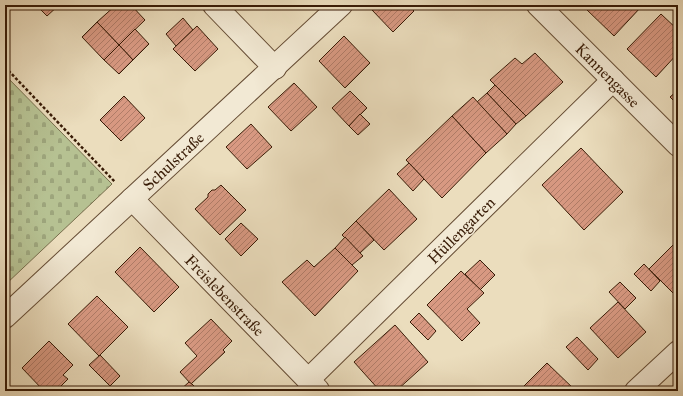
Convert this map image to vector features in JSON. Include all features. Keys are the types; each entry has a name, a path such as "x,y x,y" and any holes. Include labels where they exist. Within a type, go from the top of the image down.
{"street":[{"path":"214,5 275,68"},
{"name":"Schulstraße","path":"5,317 275,68 341,5"},
{"name":"Kannengasse","path":"538,5 678,145"},
{"name":"Hüllengarten","path":"314,386 613,80"},
{"name":"Freislebenstraße","path":"132,200 314,386"},
{"path":"636,391 678,352"}],"path":[{"path":"5,67 132,200"}],"green space":[{"path":"5,75 112,184 5,285"}],"building":[{"path":"36,5 59,5 47,16"},
{"path":"116,5 131,5 145,20 119,45 97,22"},
{"path":"377,5 408,5 414,11 393,32 372,10"},
{"path":"590,5 639,5 641,7 614,36 586,9"},
{"path":"661,14 678,30 678,53 656,77 627,49"},
{"path":"183,18 193,30 176,46 166,34"},
{"path":"97,22 119,45 104,60 82,37"},
{"path":"197,26 218,49 195,71 173,49"},
{"path":"135,29 149,44 133,60 119,45"},
{"path":"344,36 370,63 345,88 319,61"},
{"path":"119,45 133,60 119,74 104,60"},
{"path":"535,53 563,82 526,116 490,80 515,58 522,64"},
{"path":"294,83 317,107 291,131 268,107"},
{"path":"495,85 526,116 516,124 487,93"},
{"path":"678,90 678,105 670,97"},
{"path":"350,91 367,108 349,126 332,108"},
{"path":"487,93 516,124 507,134 477,102"},
{"path":"124,96 145,118 121,141 100,120"},
{"path":"473,97 507,134 486,153 452,116"},
{"path":"360,114 370,124 358,135 349,126"},
{"path":"452,116 486,153 442,198 406,160"},
{"path":"251,124 272,147 247,169 226,147"},
{"path":"581,148 623,192 584,230 542,185"},
{"path":"409,163 424,179 413,191 397,174"},
{"path":"221,185 246,210 220,235 195,209 208,197 208,194 212,190 215,190"},
{"path":"389,189 417,219 384,250 356,221"},
{"path":"356,221 374,240 360,253 342,235"},
{"path":"241,223 258,239 241,256 225,239"},
{"path":"345,237 363,256 352,265 335,248"},
{"path":"678,240 678,297 677,297 649,269"},
{"path":"140,247 179,287 154,312 115,272"},
{"path":"335,248 358,271 315,316 282,282 307,260 314,267"},
{"path":"480,260 495,275 480,290 465,274"},
{"path":"644,264 660,281 651,291 634,274"},
{"path":"461,271 484,293 467,309 480,323 462,341 427,305"},
{"path":"620,282 636,298 625,309 609,292"},
{"path":"97,296 128,327 99,356 68,324"},
{"path":"618,302 646,332 618,358 590,328"},
{"path":"419,313 436,331 428,340 410,322"},
{"path":"211,319 232,341 223,350 225,352 191,384 180,372 197,356 185,343"},
{"path":"395,325 428,362 396,391 380,391 354,362"},
{"path":"577,337 598,359 588,370 566,347"},
{"path":"49,341 73,365 63,375 68,379 56,391 44,391 22,368"},
{"path":"100,355 120,376 110,386 89,365"},
{"path":"547,363 576,391 519,391"},
{"path":"189,382 199,391 179,391"}]}
